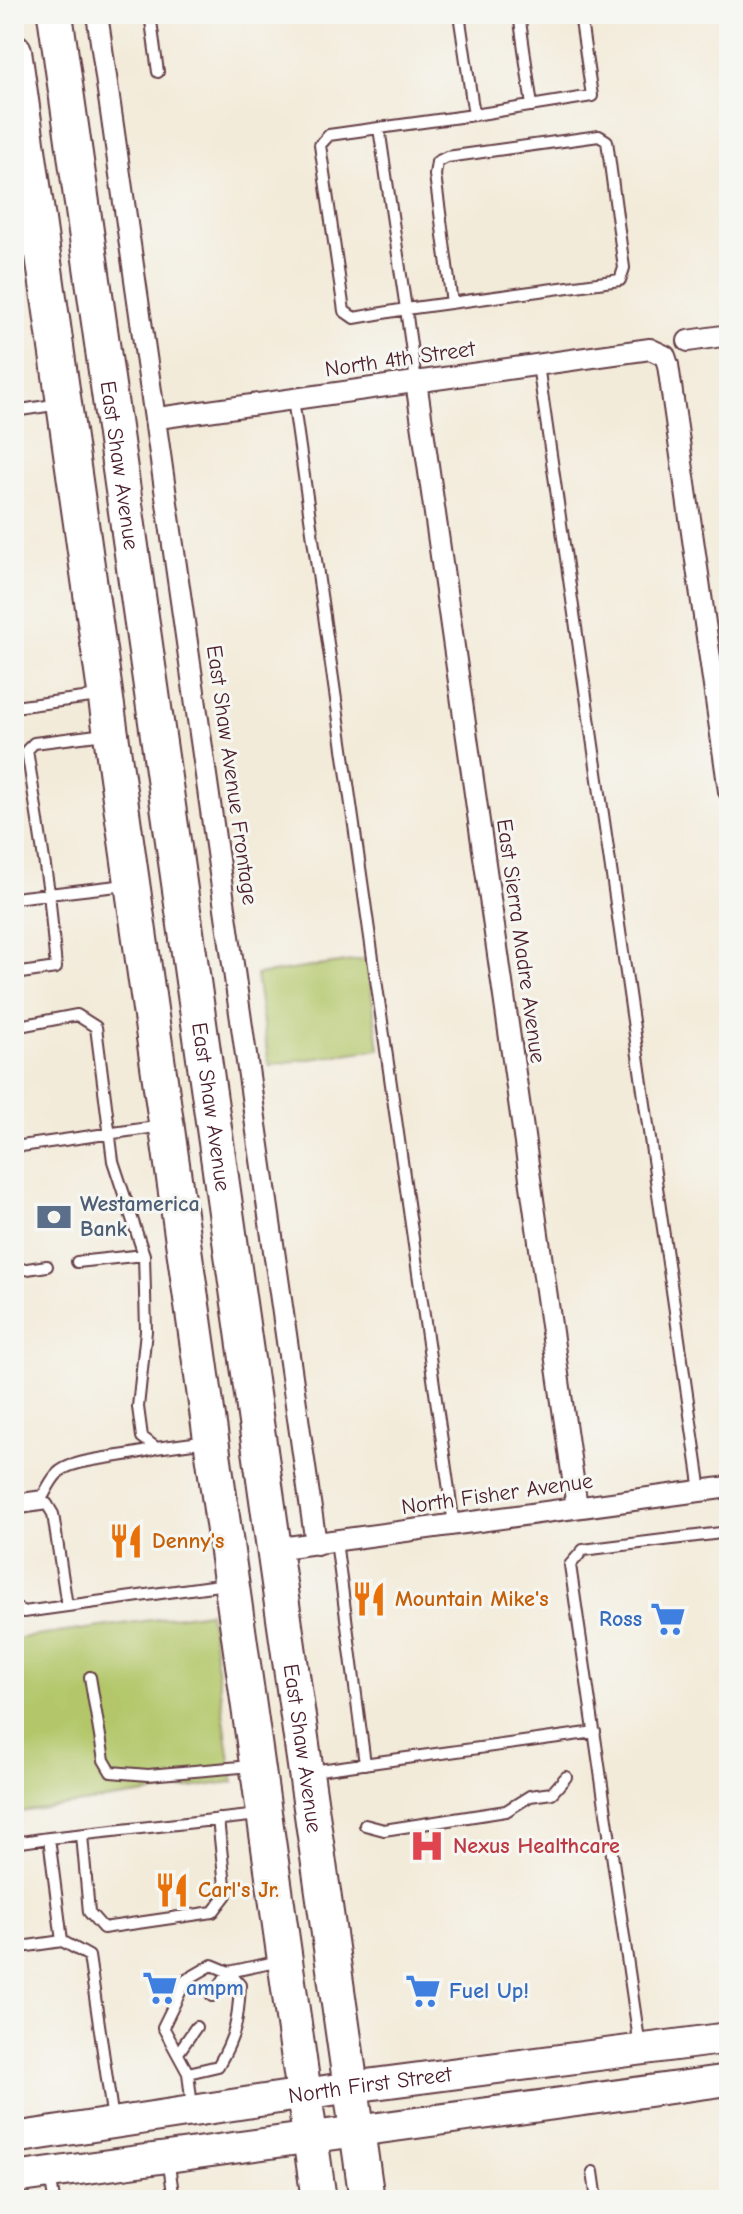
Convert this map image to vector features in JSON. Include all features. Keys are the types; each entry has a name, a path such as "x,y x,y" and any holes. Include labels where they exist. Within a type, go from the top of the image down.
{"main road":[{"name":"East Shaw Avenue","path":"55,14 210,1118 367,2200"},
{"name":"East Shaw Avenue","path":"14,51 26,235 63,404 319,2200"},
{"path":"132,884 161,943 185,1106 190,1115 210,1118"},
{"path":"167,1125 185,1136 194,1155 232,1415 265,1501"},
{"name":"North First Street","path":"14,2138 351,2087 729,2038"},
{"name":"North First Street","path":"14,2178 52,2186 168,2156 729,2080"}],"street":[{"name":"East Shaw Avenue Frontage","path":"97,14 326,1542"},
{"path":"688,341 729,335"},
{"name":"North 4th Street","path":"158,418 650,349 665,356 723,710"},
{"name":"East Sierra Madre Avenue","path":"416,381 577,1507"},
{"path":"723,710 729,791"},
{"name":"North Fisher Avenue","path":"273,1549 729,1487"}],"lane":[{"path":"150,14 158,72"},
{"path":"459,14 474,115"},
{"path":"519,14 532,106"},
{"path":"452,303 435,175 437,162 447,157 599,136 607,141 624,268 620,280 354,318 344,311 320,145 329,135 592,96 580,14"},
{"path":"379,128 416,381"},
{"path":"538,364 701,1491"},
{"path":"293,399 454,1525"},
{"path":"14,411 63,404"},
{"path":"14,707 105,695"},
{"path":"14,974 56,968 49,892 27,750 34,743 111,733"},
{"path":"14,898 132,884"},
{"path":"14,1027 77,1015 96,1027 113,1161 141,1237 144,1255 146,1331 138,1407 142,1437 156,1448"},
{"path":"14,1147 167,1125"},
{"path":"77,1262 144,1255"},
{"path":"14,1271 47,1266"},
{"path":"14,1500 43,1496 58,1472 70,1465 137,1456 156,1448 212,1440"},
{"path":"14,1509 47,1504 53,1514 67,1606"},
{"path":"640,2049 570,1565 583,1550 729,1532"},
{"path":"326,1542 352,1639 349,1651 365,1764"},
{"path":"14,1607 24,1612 231,1583"},
{"path":"90,1677 104,1760 111,1772 148,1775 258,1765"},
{"path":"306,1772 595,1732"},
{"path":"365,1825 384,1830 506,1811 530,1796 552,1793 566,1777"},
{"path":"14,1843 265,1814"},
{"path":"82,1835 89,1912 103,1928 121,1927 213,1912 226,1895 218,1819"},
{"path":"49,1838 62,1941"},
{"path":"14,1948 62,1941 89,1956 113,2122"},
{"path":"212,1996 229,1972 285,1960"},
{"path":"188,2073 218,2066 235,2036 240,2016 240,1985 229,1972 212,1965 186,1980 163,2027 188,2073 193,2110"},
{"path":"178,2053 196,2027"},
{"path":"168,2156 174,2200"},
{"path":"593,2172 597,2200"}],"green space":[{"path":"367,959 379,1049 269,1065 256,975"},
{"path":"209,1612 233,1782 18,1812 14,1783 14,1639"}],"place":[{"name":"Westamerica Bank","path":"54,1217"},
{"name":"Denny's","path":"126,1541"},
{"name":"Mountain Mike's","path":"369,1599"},
{"name":"Ross","path":"668,1619"},
{"name":"Nexus Healthcare","path":"427,1846"},
{"name":"Carl's Jr.","path":"172,1890"},
{"name":"ampm","path":"160,1988"},
{"name":"Fuel Up!","path":"423,1991"}]}
